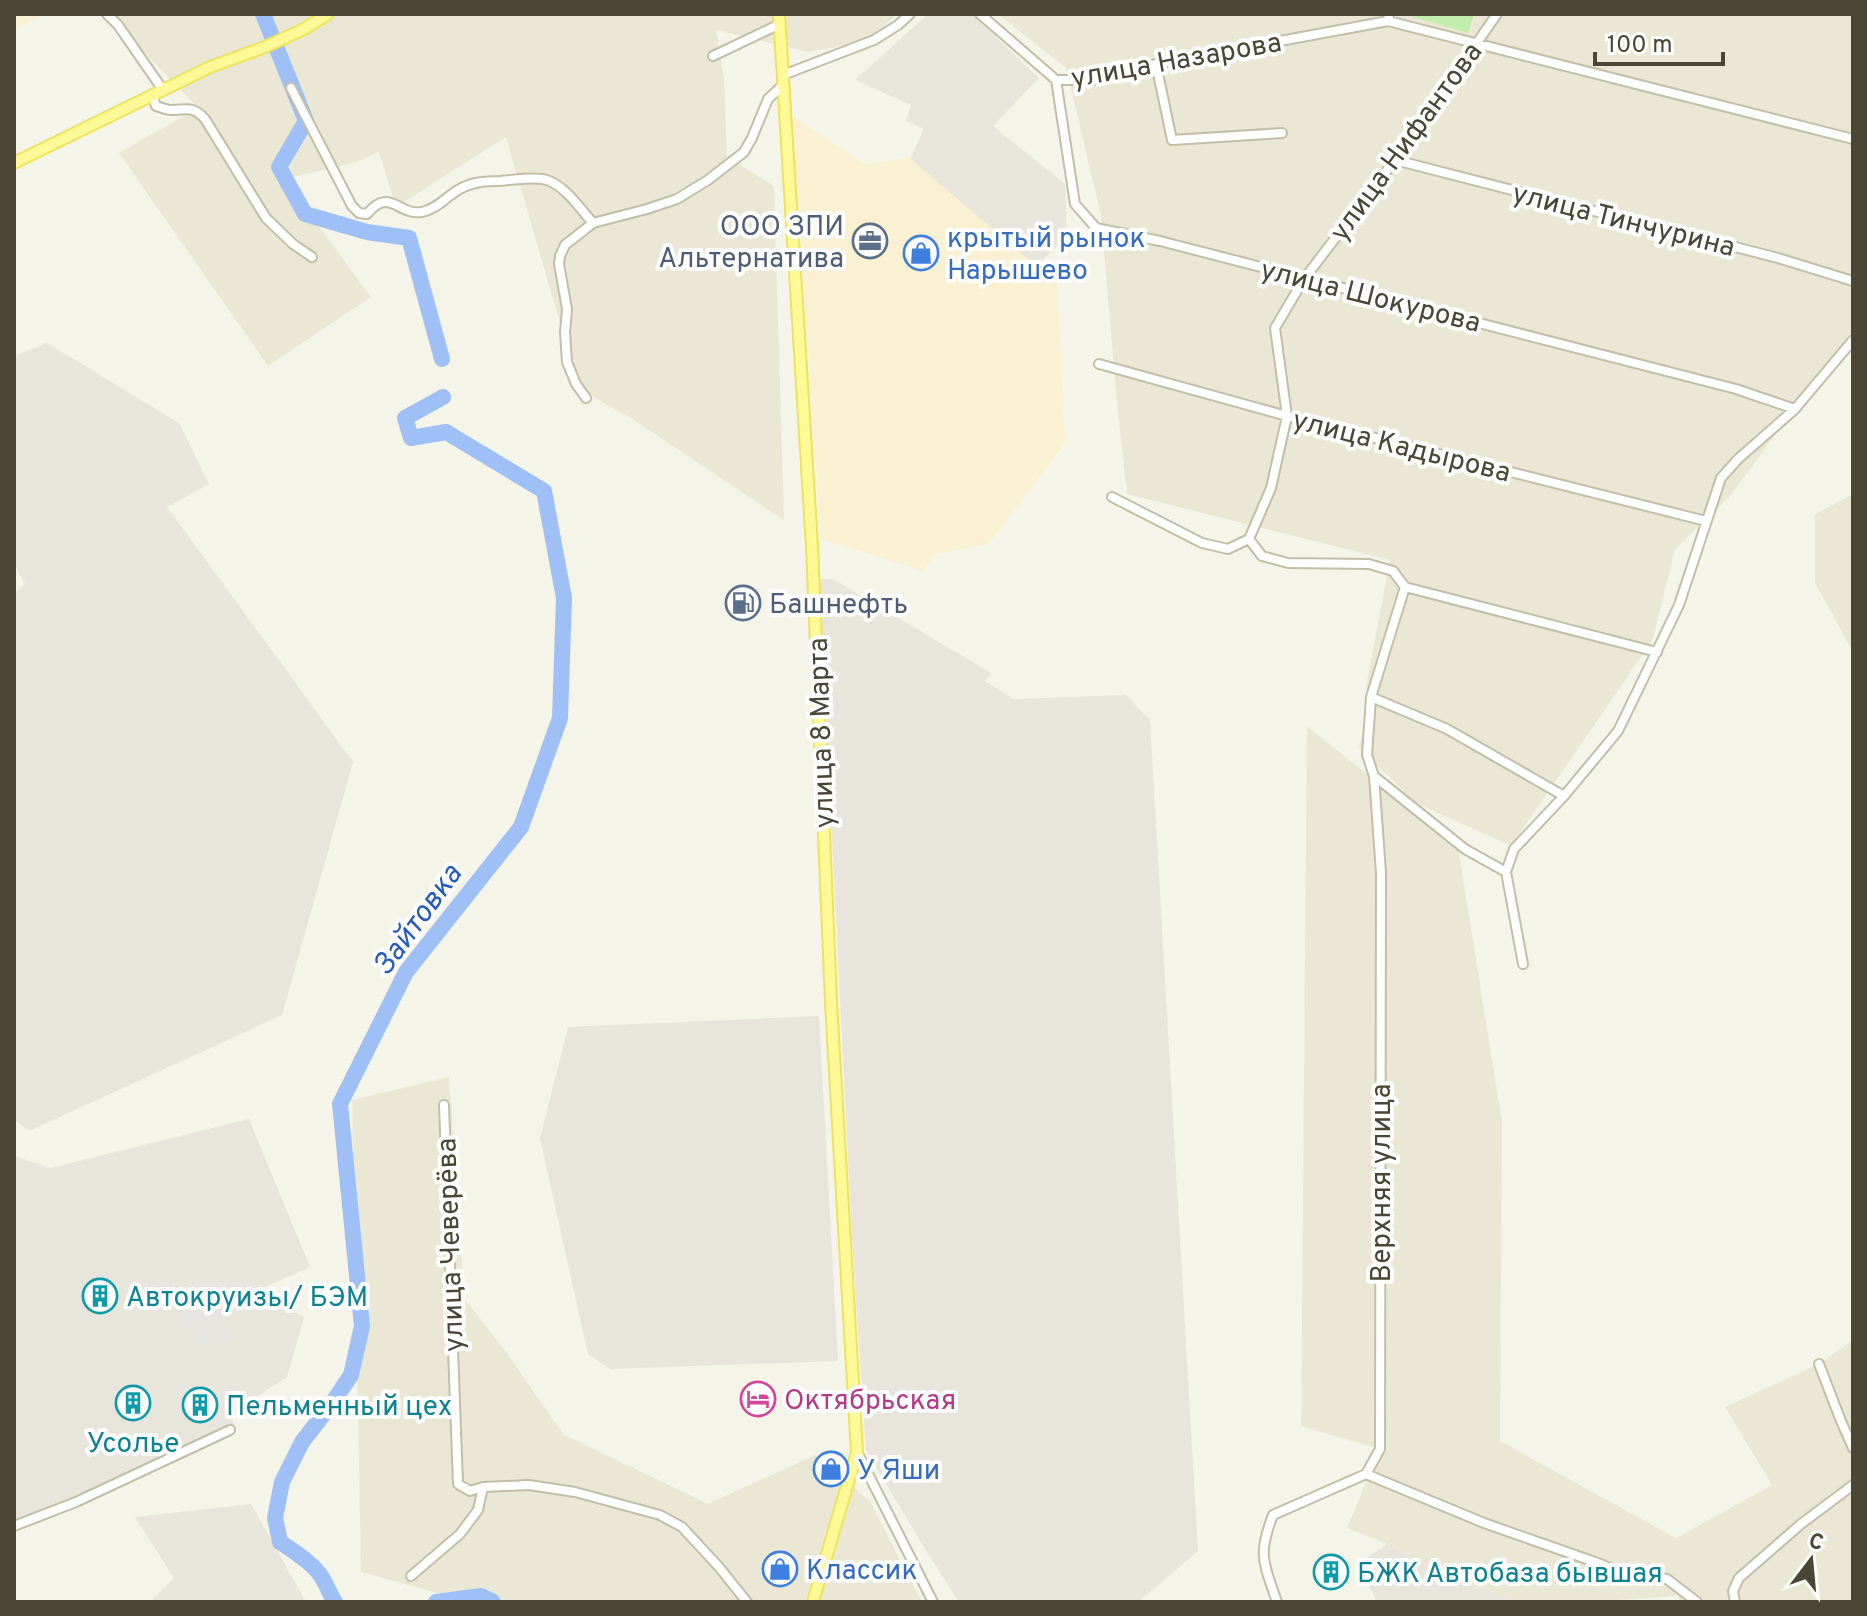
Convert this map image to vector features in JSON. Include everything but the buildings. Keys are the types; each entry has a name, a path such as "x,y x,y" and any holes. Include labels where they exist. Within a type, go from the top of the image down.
{"main road":[{"path":"14,163 210,67 304,29 328,14"},
{"name":"улица 8 Марта","path":"779,19 812,546 831,1002 857,1452 813,1602"}],"street":[{"path":"107,14 163,90"},
{"path":"586,398 567,362 567,309 559,264 565,245 593,223 677,199 708,180 744,152 768,99 784,79 874,40 910,14"},
{"name":"улица Назарова","path":"980,14 1056,80 1094,80 1156,64 1388,17"},
{"name":"улица Нифантова","path":"1249,539 1271,488 1287,416 1275,328 1304,279 1395,160 1497,14"},
{"path":"1388,17 1477,43 1853,139"},
{"path":"713,56 779,19"},
{"path":"1156,64 1172,140 1282,133"},
{"name":"улица Шокурова","path":"1056,80 1075,204 1096,228 1160,241 1736,389 1795,409"},
{"path":"291,88 352,206 359,213 367,214 376,203 386,202 416,213 429,210 459,189 478,182 534,178 546,180 564,190 593,223"},
{"path":"152,95 156,106 170,110 185,108 198,112 205,119 266,218 312,257"},
{"name":"улица Тинчурина","path":"1395,160 1778,258 1853,281"},
{"path":"1523,964 1506,872 1514,849 1564,796 1618,731 1679,605 1721,478 1795,409 1853,340"},
{"name":"улица Кадырова","path":"1099,364 1287,416 1706,521"},
{"path":"1112,497 1202,543 1228,549 1249,539 1262,556 1288,563 1369,564 1393,571 1405,587 1657,652"},
{"name":"Верхняя улица","path":"1366,1474 1380,1449 1381,873 1374,776 1367,755 1371,697 1405,587"},
{"path":"1371,697 1447,729 1564,796"},
{"path":"1374,776 1465,849 1506,872"},
{"name":"улица Чеверёва","path":"444,1105 458,1484 470,1491 483,1487"},
{"path":"1819,1364 1853,1448"},
{"path":"14,1526 76,1502 230,1430"},
{"path":"857,1452 933,1602"},
{"path":"1277,1602 1262,1557 1265,1536 1273,1515 1366,1474 1484,1523 1628,1575 1667,1579 1697,1602"},
{"path":"411,1576 460,1534 478,1510 483,1487 529,1485 575,1492 660,1515 682,1527 747,1602"},
{"path":"1735,1602 1733,1591 1739,1578 1801,1524 1853,1485"}],"shaded area":[{"path":"14,14 48,14 14,28"},
{"path":"107,14 898,14 874,40 808,52 716,30 724,78 727,157 774,186 784,520 634,420 579,389 506,137 396,207 379,152 357,162 276,181 318,225 371,297 268,366 119,153 198,108"},
{"path":"928,14 972,14 1039,78 993,126 1065,184 1067,237 1036,266 913,161 911,157 924,129 906,121 911,105 855,80"},
{"path":"998,14 1853,14 1853,330 1730,496 1675,549 1652,641 1511,846 1416,803 1359,748 1371,698 1366,687 1390,560 1127,494 1101,215 1066,68"},
{"path":"792,116 866,165 911,157 1057,281 1065,443 988,544 935,554 923,571 821,539"},
{"path":"47,343 179,423 209,484 167,507 353,762 282,1015 29,1131 14,1119 14,594 25,584 14,564 14,356"},
{"path":"1853,494 1853,652 1815,583 1815,514"},
{"path":"819,579 833,579 991,673 985,681 1013,699 1126,695 1150,720 1198,1551 1138,1602 959,1602 866,1450 852,1238"},
{"path":"1307,726 1458,847 1502,1122 1500,1441 1676,1538 1772,1485 1725,1407 1819,1364 1853,1340 1853,1602 1681,1602 1678,1596 1588,1602 1526,1602 1449,1579 1387,1544 1347,1528 1380,1449 1301,1426"},
{"path":"819,1016 838,1361 610,1369 588,1354 540,1138 568,1027"},
{"path":"449,1077 464,1298 563,1434 708,1504 815,1455 870,1501 922,1602 470,1602 361,1572 352,1100"},
{"path":"249,1119 310,1267 256,1291 304,1317 287,1377 230,1414 236,1428 14,1522 14,1156 51,1168"},
{"path":"215,1299 231,1338 205,1349 183,1315"},
{"path":"251,1504 306,1602 150,1602 174,1578 135,1517"},
{"path":"1387,1544 1449,1579 1526,1602 1377,1602 1359,1563"}],"green space":[{"path":"1403,14 1474,14 1468,33"}],"waterway":[{"name":"Зайтовка","path":"263,14 306,121 279,167 305,214 367,232 409,238 442,359"},
{"name":"Зайтовка","path":"335,1602 314,1568 280,1542 275,1518 282,1482 302,1442 351,1375 362,1326 340,1104 406,972 521,827 560,718 564,598 544,491 446,432 411,438 405,418 443,397"},
{"name":"Зайтовка","path":"436,1602 481,1596 493,1602"}],"place":[{"name":"ООО ЗПИ Альтернатива","path":"870,241"},
{"name":"крытый рынок Нарышево","path":"921,253"},
{"name":"Башнефть","path":"743,603"},
{"name":"Автокруизы/ БЭМ","path":"100,1296"},
{"name":"Октябрьская","path":"758,1399"},
{"name":"Усолье","path":"133,1403"},
{"name":"Пельменный цех","path":"200,1405"},
{"name":"У Яши","path":"831,1469"},
{"name":"Классик","path":"780,1569"},
{"name":"БЖК Автобаза бывшая","path":"1331,1572"}]}
